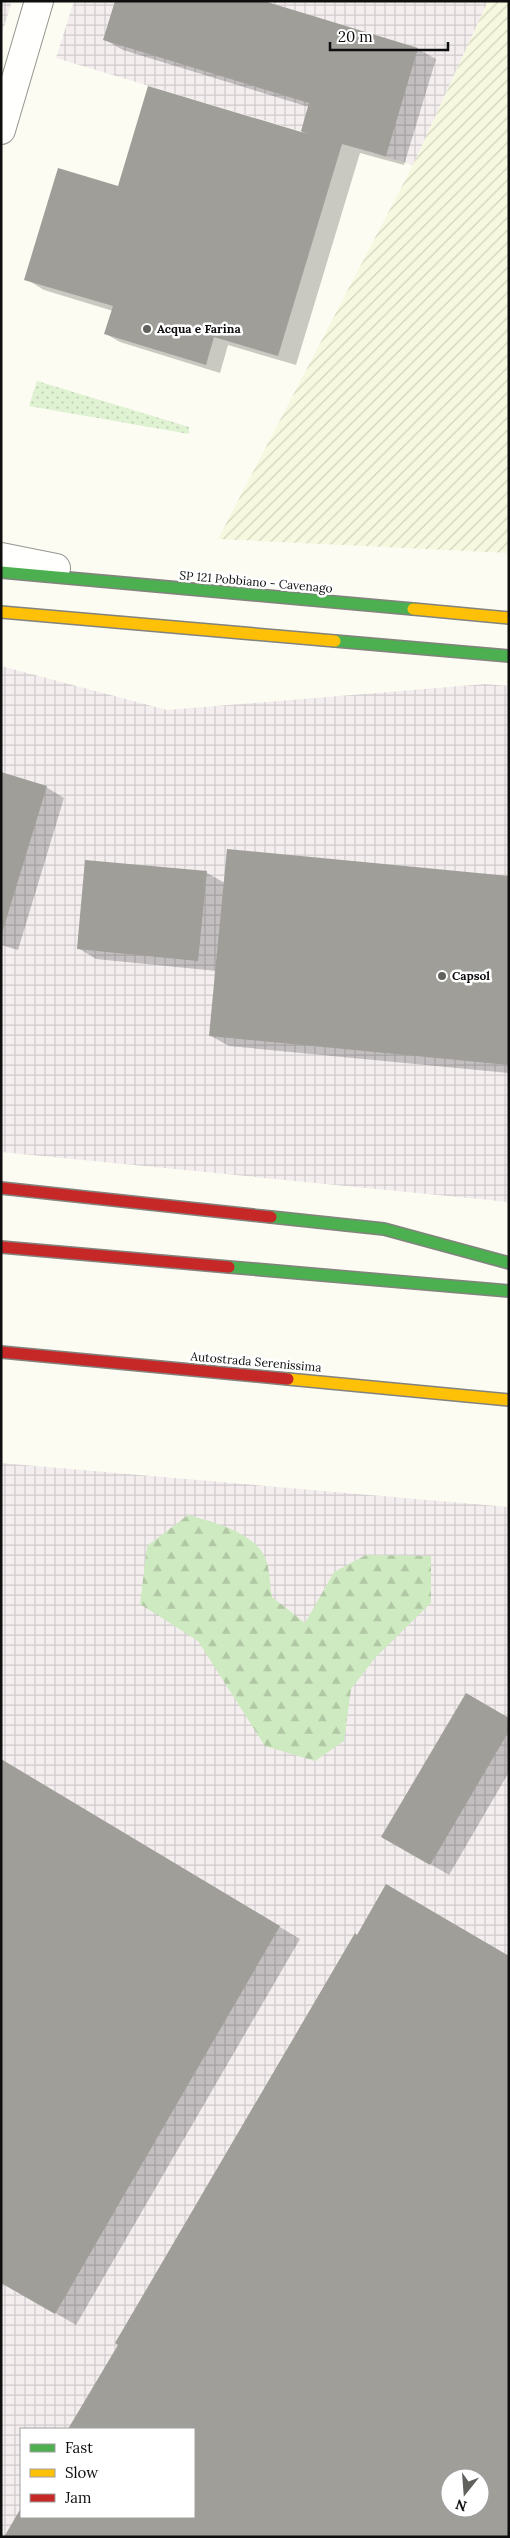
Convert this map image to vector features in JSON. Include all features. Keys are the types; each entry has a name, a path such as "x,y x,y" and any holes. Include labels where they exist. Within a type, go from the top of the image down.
{"main road":[{"name":"SP 121 Pobbiano - Cavenago","path":"1,572 509,618"},
{"path":"1,612 509,656"},
{"path":"1,1188 384,1229 509,1263"},
{"path":"1,1247 509,1291"},
{"name":"Autostrada Serenissima","path":"1,1352 509,1400"}],"street":[{"path":"1,130 39,1"},
{"path":"1,557 55,567 108,583"}],"shaded area":[{"path":"1,1 12,1 1,36"},
{"path":"74,1 488,1 413,165 56,58"},
{"path":"1,666 167,710 486,684 509,686 509,1202 1,1152"},
{"path":"1,1463 509,1507 509,2537 1,2537"}],"green space":[{"path":"488,1 509,1 509,553 218,539 413,165"},
{"path":"37,381 189,427 189,434 29,406"},
{"path":"188,1515 234,1530 255,1544 267,1563 272,1597 305,1623 334,1572 366,1555 431,1556 431,1603 375,1658 351,1689 344,1741 315,1761 265,1746 198,1641 140,1604 147,1546"}],"building":[{"path":"115,1 264,1 418,48 386,156 342,144 278,356 214,337 206,365 104,334 113,306 24,280 58,168 118,186 148,86 308,134 301,131 309,103 103,40"},
{"path":"1,772 47,786 2,933 1,933"},
{"path":"227,849 509,876 509,1065 209,1036"},
{"path":"85,860 207,871 198,961 77,949"},
{"path":"466,1693 509,1718 509,1731 430,1865 381,1837"},
{"path":"1,1759 280,1926 55,2314 1,2283"},
{"path":"386,1884 509,1956 509,2537 4,2537 20,2510 20,2518 195,2518 195,2428 69,2428 118,2345 115,2343 355,1933 357,1935"}],"traffic: fast":[{"path":"1,572 413,609"},
{"path":"335,641 509,656"},
{"path":"271,1217 384,1229 509,1263"},
{"path":"229,1267 509,1291"}],"traffic: slow":[{"path":"413,609 509,618"},
{"path":"1,612 335,641"},
{"path":"288,1379 509,1400"}],"traffic: jam":[{"path":"1,1188 271,1217"},
{"path":"1,1247 229,1267"},
{"path":"1,1352 288,1379"}],"place":[{"name":"Acqua e Farina","path":"147,329"},
{"name":"Capsol","path":"442,976"}]}
